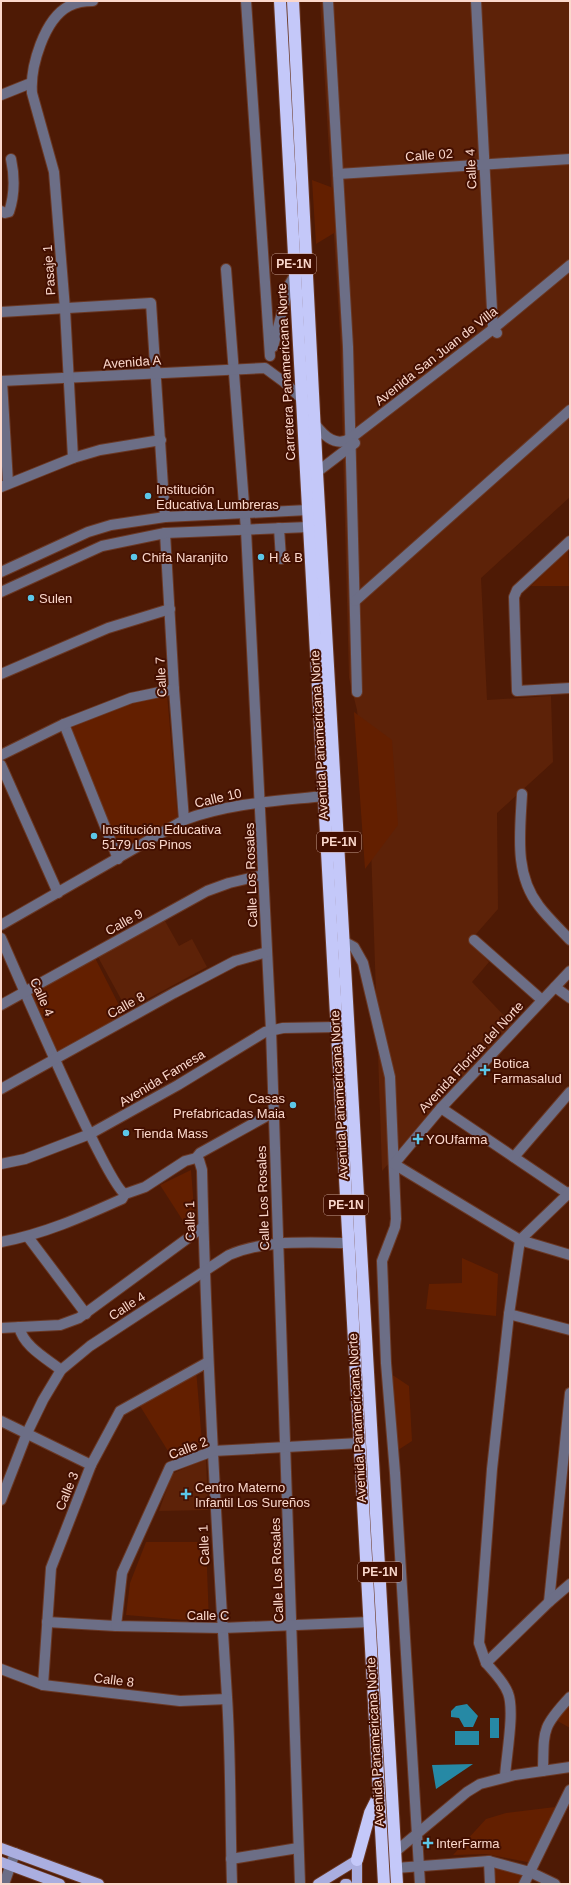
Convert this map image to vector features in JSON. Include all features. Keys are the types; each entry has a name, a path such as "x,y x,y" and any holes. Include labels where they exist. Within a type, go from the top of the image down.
{"highway":[{"name":"Carretera Panamericana Norte","path":"280,1 308,526"},
{"name":"Carretera Panamericana Norte","path":"293,1 315,424"},
{"name":"Avenida Panamericana Norte","path":"315,424 397,1884"},
{"name":"Avenida Panamericana Norte","path":"308,526 384,1884"},
{"path":"356,1860 370,1813 379,1794"}],"main road":[{"path":"1,1848 100,1884"},
{"path":"318,1884 356,1860 357,1884"},
{"path":"6,1864 60,1884"}],"street":[{"path":"1,95 31,83 35,60 52,22 58,14 70,6 85,1 93,1"},
{"path":"246,1 270,356"},
{"path":"328,1 343,235 351,442 357,692"},
{"name":"Calle 4","path":"476,1 484,165 495,331"},
{"name":"Pasaje 1","path":"31,83 34,100 54,172 65,309 73,458"},
{"path":"1,211 5,213 9,212 14,197 14,174 11,159"},
{"name":"Calle 02","path":"338,174 570,159"},
{"name":"Avenida San Juan de Villa","path":"495,331 570,265"},
{"name":"Calle Los Rosales","path":"226,269 246,530 261,803 293,1626 300,1884"},
{"name":"Avenida San Juan de Villa","path":"317,472 351,442 570,274"},
{"path":"295,275 289,285 270,356 265,368 284,382 302,399"},
{"path":"1,312 151,303 157,373 165,517"},
{"name":"Avenida A","path":"1,381 69,379 265,368"},
{"path":"1,381 5,485 73,458 100,450 161,440"},
{"path":"355,601 570,410"},
{"path":"315,424 325,436 336,442 351,442"},
{"path":"1,572 88,532 111,525 165,517 308,510"},
{"path":"1,592 102,546 165,533 308,526"},
{"path":"279,528 281,559"},
{"name":"Calle 7","path":"165,533 174,689 184,820"},
{"path":"570,541 517,590 514,597 517,691 570,688"},
{"path":"1,674 108,628 170,609"},
{"path":"1,755 64,724 131,698 174,689"},
{"path":"64,724 118,859"},
{"path":"1,765 58,893"},
{"path":"522,794 520,847 525,882 539,908 570,940"},
{"name":"Calle 10","path":"1,925 184,820 202,813 261,803 324,796"},
{"name":"Calle 9","path":"1,1005 207,891 229,882 264,875"},
{"name":"Calle 4","path":"1,938 90,1134 111,1176 121,1191 125,1194"},
{"path":"474,940 542,1000"},
{"path":"345,942 354,947 362,962 390,1077 395,1227 382,1261 386,1355 395,1472 420,1884"},
{"name":"Calle 8","path":"1,1089 235,961 267,952"},
{"name":"Avenida Florida del Norte","path":"394,1164 441,1108 570,971"},
{"path":"555,987 570,998"},
{"name":"Avenida Famesa","path":"1,1164 25,1159 90,1134 178,1085 265,1032 305,1026 337,1027"},
{"path":"514,1157 570,1092"},
{"path":"441,1108 569,1194 520,1240 509,1314 492,1469 479,1643 486,1663 499,1679 509,1696 510,1712 505,1777"},
{"path":"1,1242 28,1237 54,1229 122,1199 125,1194 140,1189 185,1161 196,1158 200,1153 274,1112"},
{"name":"Calle 1","path":"196,1158 199,1160 202,1170 208,1362 227,1698 232,1884"},
{"path":"394,1164 520,1240 570,1255"},
{"path":"1,1328 60,1325 71,1322 86,1314 203,1227"},
{"path":"28,1237 86,1314"},
{"name":"Calle 4","path":"1,1500 27,1433 43,1400 62,1370 90,1346 229,1255 242,1249 278,1244 348,1243"},
{"path":"509,1314 570,1330"},
{"path":"19,1327 26,1342 62,1370"},
{"name":"Calle 3","path":"43,1685 51,1568 91,1465 120,1411 208,1362"},
{"path":"549,1602 570,1393"},
{"path":"1,1421 91,1465"},
{"name":"Calle 2","path":"116,1626 122,1572 170,1467 213,1451 360,1443"},
{"path":"486,1663 549,1602 570,1584"},
{"name":"Calle C","path":"47,1622 116,1626 222,1628 370,1622"},
{"name":"Calle 8","path":"1,1669 43,1685 180,1701 227,1698"},
{"path":"543,1771 545,1729 555,1713 570,1697"},
{"path":"395,1852 466,1792 480,1784 505,1777 570,1767"},
{"path":"524,1884 570,1790"},
{"path":"231,1859 298,1848"},
{"path":"4,1884 6,1864 15,1853"},
{"path":"489,1861 490,1884"},
{"path":"396,1868 489,1861 530,1872 555,1884"}],"shaded area":[{"path":"320,1 570,1 570,497 481,578 487,700 551,696 553,762 497,813 498,909 470,941 489,962 472,982 513,1025 382,1171 371,847 357,710 349,678 340,336"},
{"path":"312,180 336,189 339,230 316,244"},
{"path":"568,550 569,586 531,586"},
{"path":"167,694 178,821 119,851 68,727 132,703"},
{"path":"354,712 392,740 398,825 365,869"},
{"path":"165,921 179,946 192,939 207,967 127,1010 98,957"},
{"path":"93,954 126,1019 56,1059 25,992"},
{"path":"191,1170 195,1221 187,1227 160,1185"},
{"path":"462,1258 498,1274 496,1316 426,1309 429,1284 462,1283"},
{"path":"196,1369 202,1442 173,1459 140,1406"},
{"path":"388,1372 409,1386 412,1441 395,1452"},
{"name":"Centro Materno Infantil Los Sureños","path":"206,1458 208,1510 159,1511 171,1477 174,1473"},
{"path":"146,1542 206,1542 209,1622 126,1615 130,1583"},
{"path":"570,1703 570,1728 554,1719"},
{"path":"555,1807 532,1863 486,1854 453,1855 486,1819 506,1813"},
{"path":"497,1868 524,1873 521,1884 495,1884 494,1869"}],"water":[{"path":"467,1704 478,1716 473,1727 464,1727 459,1718 451,1717 451,1711 456,1706"},
{"path":"490,1718 499,1718 499,1738 490,1738"},
{"path":"455,1731 479,1731 479,1745 455,1745"},
{"path":"473,1764 436,1789 432,1765"}],"place":[{"name":"Institución Educativa Lumbreras","path":"148,496"},
{"name":"Chifa Naranjito","path":"134,557"},
{"name":"H & B","path":"261,557"},
{"name":"Sulen","path":"31,598"},
{"name":"Institución Educativa 5179 Los Pinos","path":"94,836"},
{"name":"Botica Farmasalud","path":"485,1070"},
{"name":"Casas Prefabricadas Maia","path":"293,1105"},
{"name":"Tienda Mass","path":"126,1133"},
{"name":"YOUfarma","path":"418,1139"},
{"name":"Centro Materno Infantil Los Sureños","path":"186,1494"},
{"name":"InterFarma","path":"428,1843"}]}
